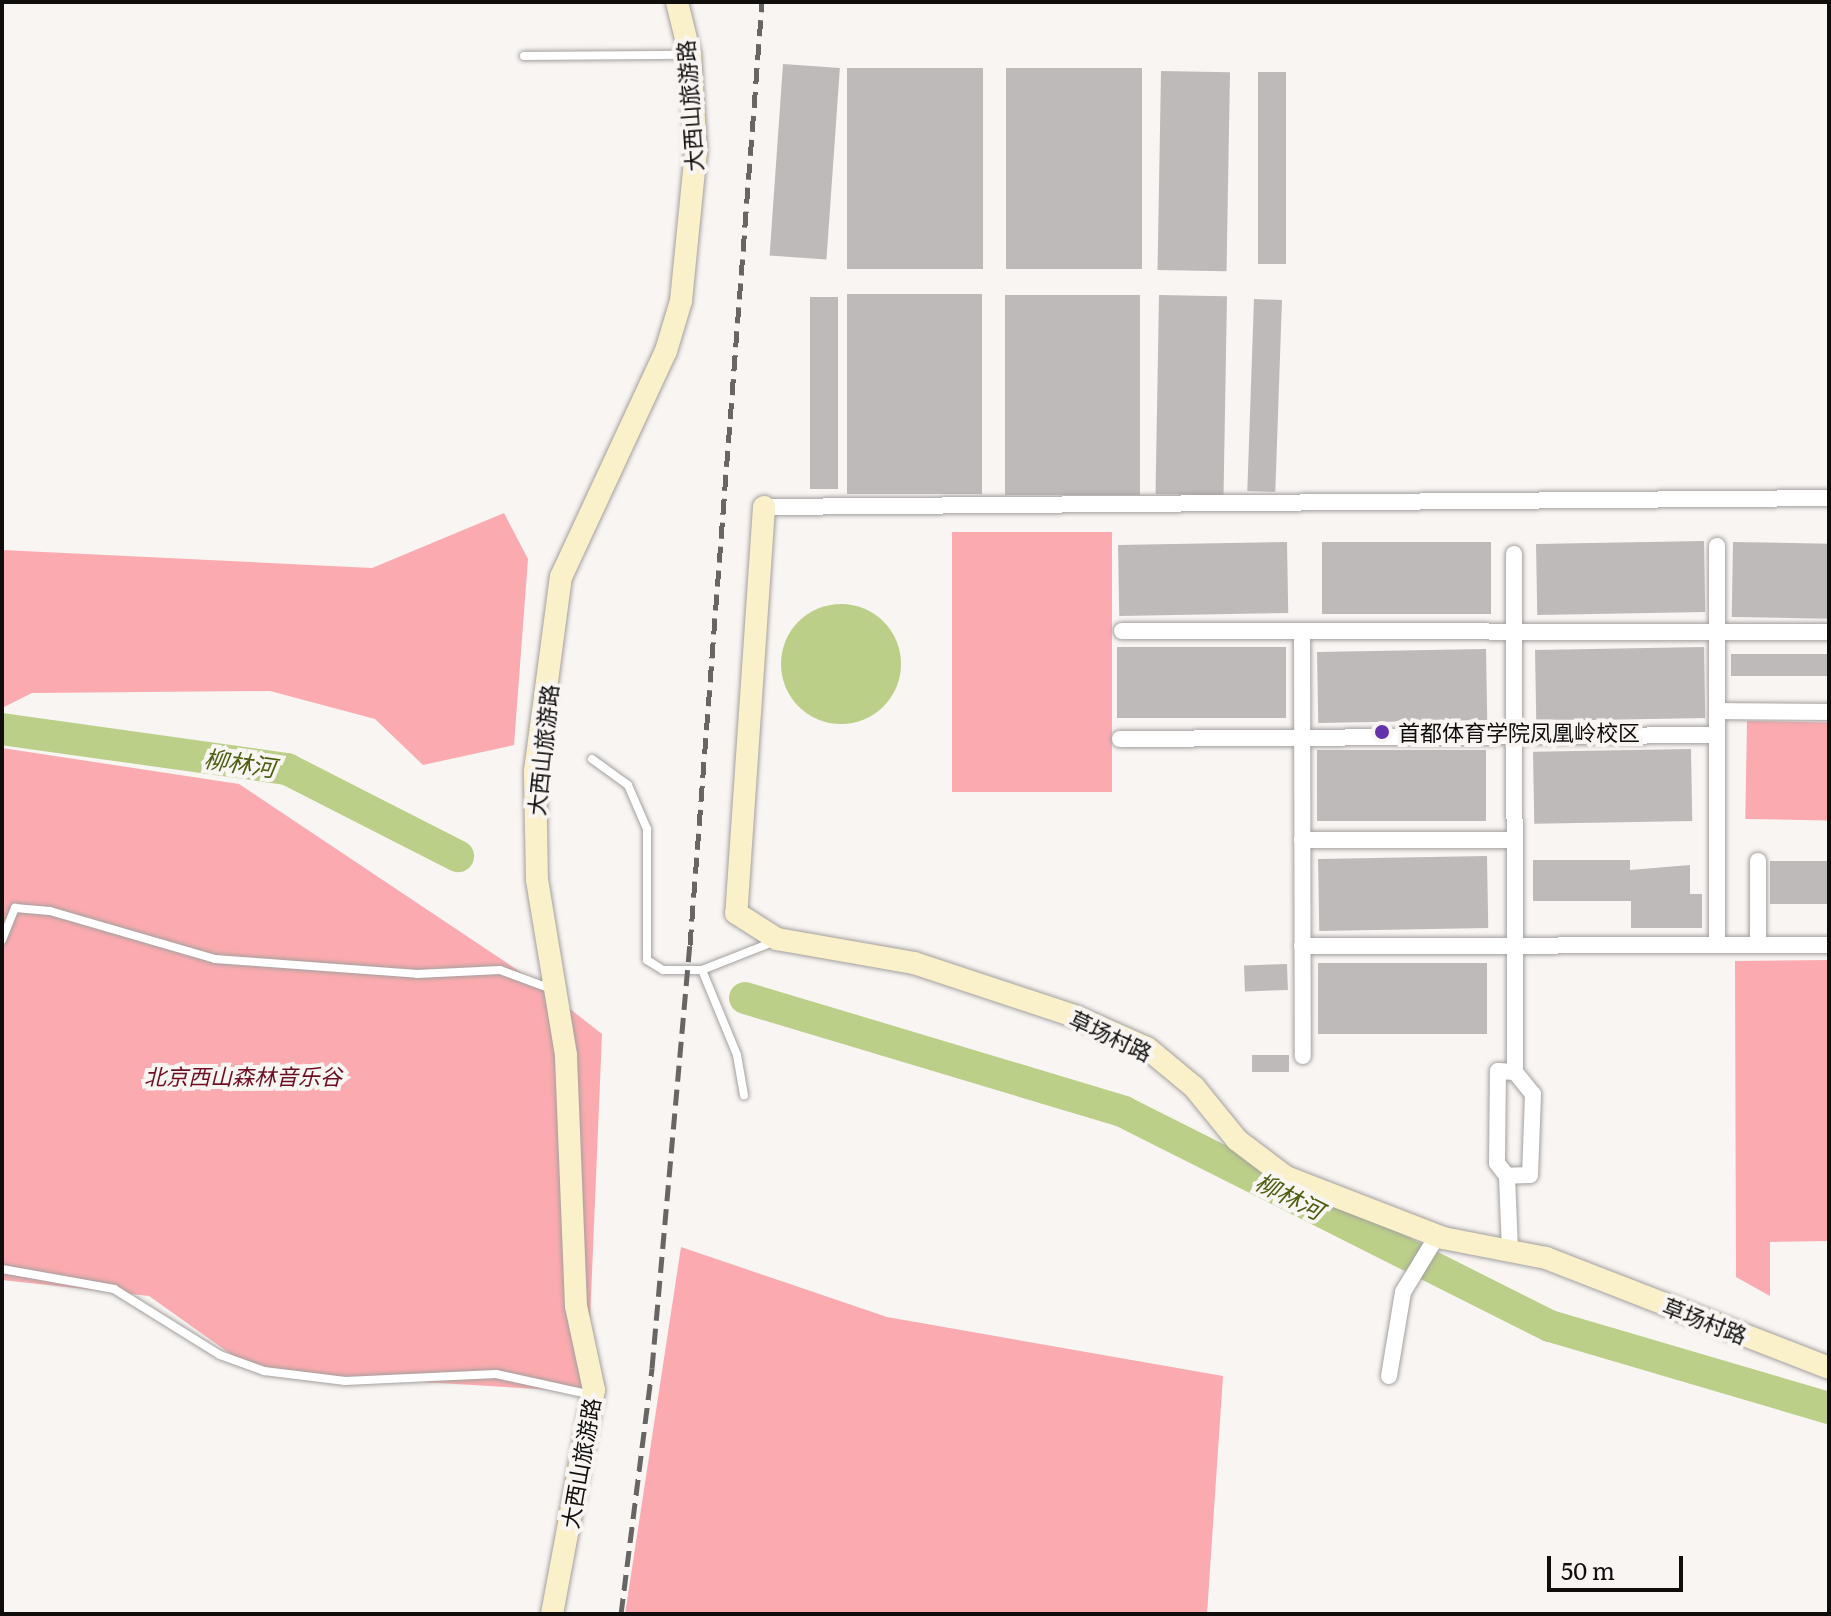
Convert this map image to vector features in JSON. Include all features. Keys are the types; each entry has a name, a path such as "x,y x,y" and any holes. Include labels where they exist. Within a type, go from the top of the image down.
{"street":[{"name":"大西山旅游路","path":"552,1614 593,1395 576,1306 566,1055 533,825 561,577 579,531 666,351 681,301 696,152 690,55 677,2"},
{"path":"764,507 1829,498"},
{"name":"草场村路","path":"764,507 736,913 777,939 914,963 1077,1017 1147,1048 1194,1087 1237,1140 1286,1177 1434,1241 1546,1258 1829,1368"},
{"path":"1717,546 1717,945"},
{"path":"1507,1176 1530,1175 1533,1094 1515,1072 1514,554"},
{"path":"1122,631 1829,632"},
{"path":"1302,631 1303,1056"},
{"path":"1717,711 1829,712"},
{"path":"1120,739 1717,735"},
{"path":"1302,840 1514,840"},
{"path":"1758,861 1758,945"},
{"path":"1302,946 1829,945"},
{"path":"1510,1251 1507,1176 1497,1163 1498,1071 1515,1072"},
{"path":"1389,1376 1403,1292 1434,1241"}],"lane":[{"path":"524,56 690,55"},
{"path":"592,759 628,785 647,829 647,960 663,970 702,970 777,939"},
{"path":"2,940 15,908 50,911 215,959 417,974 500,970 555,991"},
{"path":"702,970 737,1055 744,1095"},
{"path":"2,1269 114,1289 220,1355 264,1371 345,1381 496,1374 593,1395"}],"green space":[{"path":"504,513 528,559 514,745 423,765 375,719 270,691 32,693 2,708 2,550 372,568"},
{"path":"952,532 1112,532 1112,792 952,792"},
{"path":"1747,721 1829,722 1827,820 1745,819"},
{"name":"北京西山森林音乐谷","path":"2,748 239,784 537,983 602,1034 587,1392 256,1372 149,1296 2,1280"},
{"path":"1829,960 1829,1241 1770,1242 1770,1296 1736,1277 1735,961"},
{"path":"681,1247 887,1317 1223,1376 1207,1614 625,1614"}],"shaded area":[{"path":"841,604 864,609 883,622 896,641 901,664 896,687 883,706 864,719 841,724 818,719 799,706 786,687 781,664 786,641 799,622 818,609"}],"building":[{"path":"783,64 840,68 826,260 770,256"},
{"path":"847,68 983,68 983,269 847,269"},
{"path":"1006,68 1142,68 1142,269 1006,269"},
{"path":"1161,71 1230,72 1227,271 1158,270"},
{"path":"1258,72 1286,72 1286,264 1258,264"},
{"path":"847,294 982,294 982,494 847,494"},
{"path":"1005,295 1140,295 1140,495 1005,495"},
{"path":"1159,295 1227,296 1224,495 1156,494"},
{"path":"810,297 838,297 838,489 810,489"},
{"path":"1254,299 1282,300 1275,492 1247,491"},
{"path":"1704,541 1705,612 1537,615 1536,544"},
{"path":"1287,542 1288,613 1119,616 1118,545"},
{"path":"1322,542 1491,542 1491,614 1322,614"},
{"path":"1733,542 1829,544 1828,619 1732,617"},
{"path":"1117,647 1286,647 1286,718 1117,718"},
{"path":"1704,647 1705,718 1536,721 1535,650"},
{"path":"1486,649 1487,720 1318,723 1317,652"},
{"path":"1731,654 1829,654 1829,676 1731,676"},
{"path":"1691,749 1692,821 1534,824 1533,752"},
{"path":"1317,750 1486,750 1486,821 1317,821"},
{"path":"1487,856 1488,928 1319,931 1318,859"},
{"path":"1533,860 1630,860 1630,870 1690,865 1690,894 1702,894 1702,928 1631,928 1631,901 1533,901"},
{"path":"1770,861 1829,861 1829,904 1770,904"},
{"path":"1318,963 1487,963 1487,1034 1318,1034"},
{"path":"1287,964 1288,990 1245,991 1244,966"},
{"path":"1252,1055 1289,1055 1289,1072 1252,1072"}],"waterway":[{"name":"柳林河","path":"2,729 287,769 458,856"},
{"name":"柳林河","path":"745,998 1124,1112 1550,1326 1829,1408"}],"railway":[{"path":"621,1614 652,1368 690,945 762,2"}],"place":[{"name":"首都体育学院凤凰岭校区","path":"1382,732"}]}
